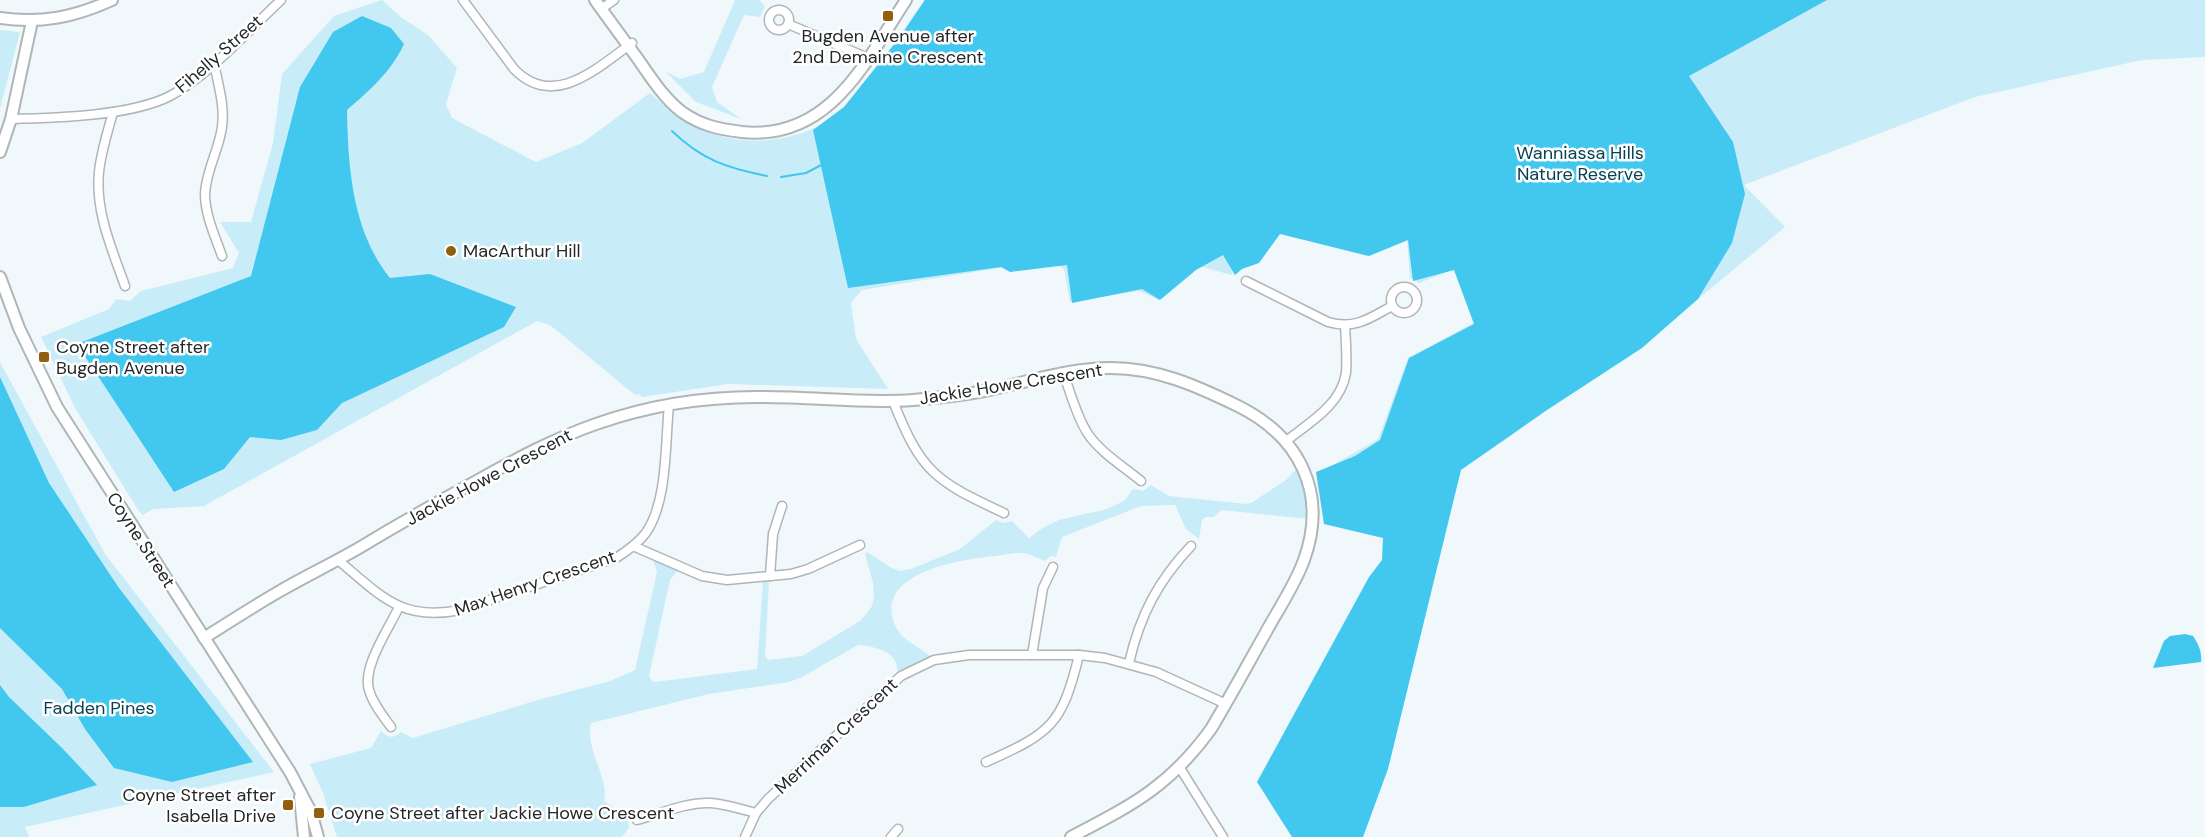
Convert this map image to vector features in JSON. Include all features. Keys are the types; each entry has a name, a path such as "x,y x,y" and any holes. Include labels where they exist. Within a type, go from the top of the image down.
{"street":[{"path":"0,18 32,21 79,14 112,0"},
{"name":"Fihelly Street","path":"11,118 132,110 171,95 196,79 281,0"},
{"path":"463,0 514,69 522,77 539,85 566,84 579,80 630,44"},
{"path":"603,3 663,90 685,107 735,131 764,132 784,129 812,118 843,94 906,0"},
{"path":"0,152 11,118 32,21"},
{"path":"788,24 868,58"},
{"path":"214,63 222,104 222,127 207,175 206,200 208,216 222,256"},
{"path":"113,112 101,162 99,192 103,222 125,286"},
{"name":"Coyne Street","path":"0,278 19,328 57,407 290,772 311,812 318,837"},
{"path":"1246,281 1328,322 1345,326 1362,322 1392,306"},
{"path":"1286,441 1323,412 1337,396 1346,370 1345,326"},
{"name":"Jackie Howe Crescent","path":"204,638 282,590 524,455 559,438 613,418 669,405 722,398 893,401 980,392 1063,373 1111,368 1156,373 1180,380 1252,413 1274,428 1286,441 1302,465 1311,492 1313,511 1310,541 1299,571 1226,704 1211,729 1180,768 1145,797 1071,837"},
{"path":"1063,373 1087,433 1103,450 1141,481"},
{"path":"893,401 914,450 934,474 959,492 1004,513"},
{"name":"Max Henry Crescent","path":"338,560 380,595 399,607 420,613 436,614 460,610 616,558 633,546 649,527 659,505 669,405"},
{"path":"770,576 773,534 782,506"},
{"path":"633,546 687,570 710,578 727,580 770,576 808,569 860,545"},
{"path":"1129,663 1143,615 1170,568 1191,546"},
{"path":"1032,655 1043,588 1053,567"},
{"path":"391,727 373,701 367,679 371,664 399,607"},
{"path":"986,762 1031,741 1056,718 1070,691 1079,655"},
{"name":"Merriman Crescent","path":"745,837 756,813 768,799 887,687 909,671 926,663 952,656 1079,655 1129,663 1155,672 1226,704"},
{"path":"1180,768 1223,837"},
{"name":"Coyne Street","path":"298,789 304,837"},
{"path":"637,820 694,804 707,803 756,813"},
{"path":"891,837 898,829"}],"green space":[{"name":"Wanniassa Hills Nature Reserve","path":"382,0 402,18 428,35 457,68 446,104 452,118 536,162 582,143 650,93 694,126 730,138 771,140 811,130 829,121 860,95 924,0 2205,0 2205,57 2142,60 1975,97 1744,185 1785,227 1656,334 1323,471 1378,439 1408,358 1475,322 1455,269 1419,283 1410,278 1407,239 1366,256 1278,233 1237,267 1231,275 1203,267 1193,269 1159,300 1139,291 1070,302 1064,269 1050,260 862,290 851,303 856,339 888,389 728,384 642,397 639,394 635,395 550,325 537,321 204,506 153,509 143,515 75,408 41,337 109,309 116,299 130,301 141,291 233,268 239,253 220,222 251,222 273,143 282,74 334,16"},
{"path":"735,0 759,0 765,6 760,17 744,15 712,87 717,102 741,119 696,102 665,71 680,79 704,72"},
{"path":"925,0 1827,0 1689,76 1733,142 1745,194 1732,243 1698,299 1642,348 1461,470 1388,769 1363,837 1292,837 1257,782 1369,577 1382,560 1383,538 1324,524 1316,472 1355,456 1380,440 1409,358 1474,324 1454,270 1413,281 1408,240 1369,256 1280,234 1259,263 1242,269 1235,275 1223,255 1196,270 1160,300 1142,289 1072,303 1067,265 1010,272 1001,267 848,288 813,130 844,107 900,37"},
{"path":"362,16 391,28 404,44 386,72 347,110 351,176 355,198 367,240 377,260 390,278 430,274 516,307 504,327 342,403 317,430 281,440 250,437 224,469 174,492 77,344 251,276 300,87 333,32"},
{"path":"0,30 20,32 0,109"},
{"name":"Fadden Pines","path":"0,362 105,554 274,772 25,827 29,837 0,837"},
{"name":"Fadden Pines","path":"0,377 49,483 119,588 253,762 172,782 114,768 85,729 62,689 0,628"},
{"path":"1298,467 1303,480 1309,519 1221,510 1214,517 1205,517 1202,520 1199,539 1186,529 1175,505 1141,506 1062,537 1056,557 1051,556 1045,561 1023,553 1016,553 944,565 909,580 897,591 892,606 894,623 901,634 931,657 898,673 895,661 887,653 858,645 789,682 709,694 591,723 591,743 603,782 604,801 627,816 629,827 622,837 337,837 323,793 310,764 371,748 381,731 393,737 401,732 413,738 610,681 635,670 657,572 653,559 677,571 670,580 649,676 651,680 655,682 757,669 763,582 769,581 765,655 768,660 802,656 860,621 872,606 873,583 865,554 867,552 900,571 911,569 960,549 996,520 1003,523 1012,521 1029,538 1059,520 1107,509 1124,501 1133,489 1143,491 1151,485 1169,496 1246,504 1286,480"},
{"path":"0,685 9,697 97,785 24,807 0,807"}],"shaded area":[{"path":"2185,634 2193,636 2197,642 2201,662 2153,668 2164,641 2170,636"}],"waterway":[{"path":"672,131 705,156 727,166 767,176"},
{"path":"781,177 806,173 825,163"}],"place":[{"name":"Bugden Avenue after 2nd Demaine Crescent","path":"888,16"},
{"name":"MacArthur Hill","path":"451,251"},
{"name":"Coyne Street after Bugden Avenue","path":"44,357"},
{"name":"Coyne Street after Isabella Drive","path":"288,805"},
{"name":"Coyne Street after Jackie Howe Crescent","path":"319,813"}]}
